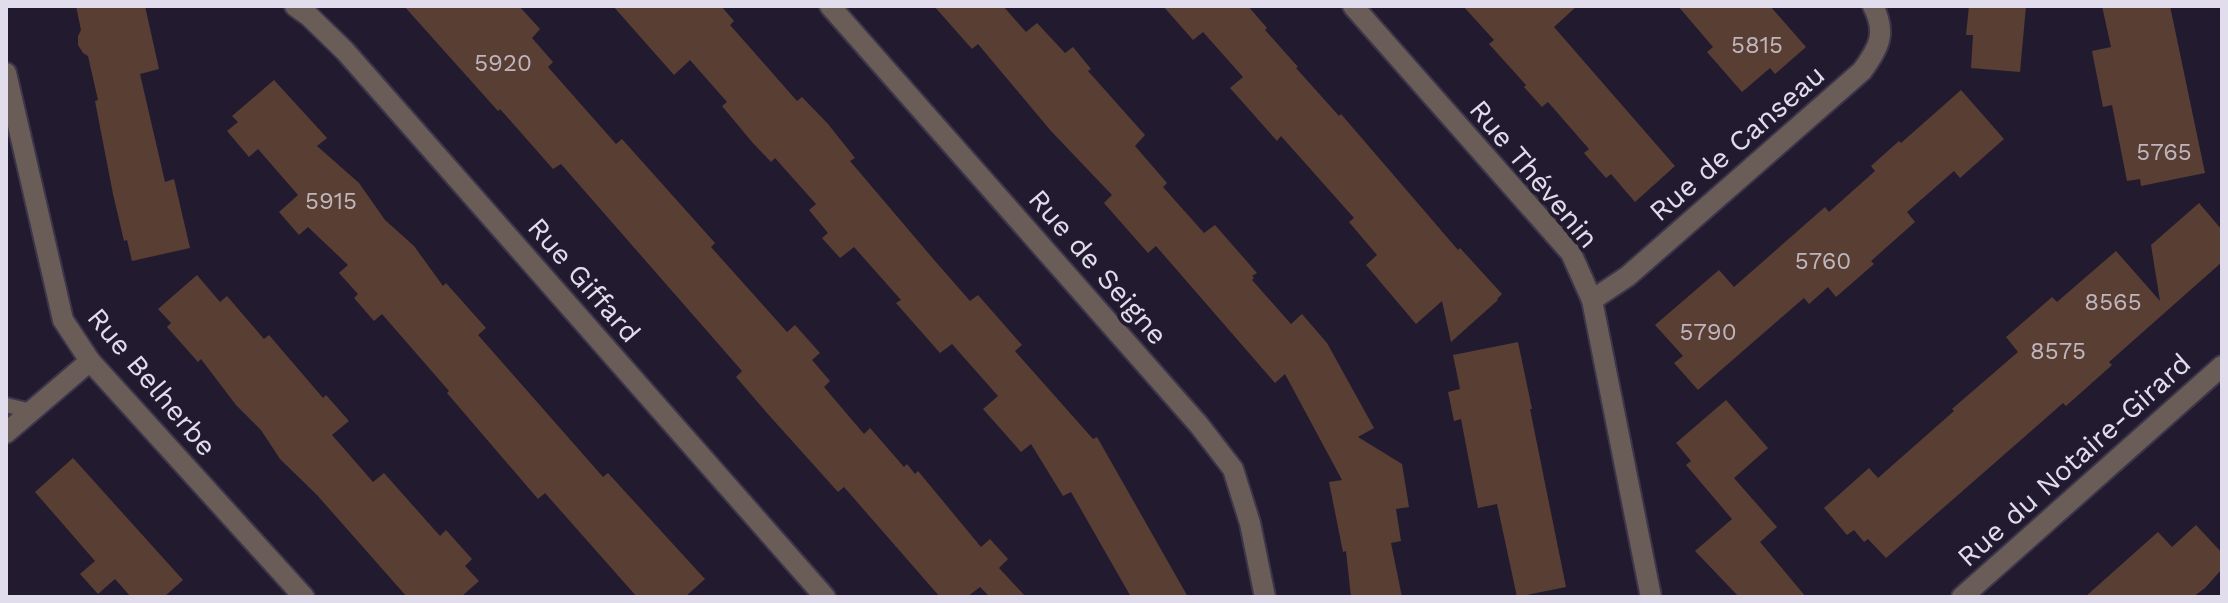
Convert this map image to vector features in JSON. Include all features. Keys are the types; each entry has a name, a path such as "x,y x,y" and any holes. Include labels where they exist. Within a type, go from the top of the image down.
{"street":[{"name":"Rue Giffard","path":"295,6 345,51 825,597"},
{"name":"Rue de Seigne","path":"830,6 1199,425 1233,469 1250,523 1265,597"},
{"name":"Rue Thévenin","path":"1353,6 1571,253 1592,300 1651,597"},
{"name":"Rue de Canseau","path":"1592,300 1628,276 1862,71 1874,55 1881,38 1879,18 1873,6"},
{"name":"Rue Belherbe","path":"6,73 63,320 90,361 304,597"},
{"path":"6,433 90,361"},
{"name":"Rue du Notaire-Girard","path":"1965,596 2222,366"}],"lane":[{"path":"6,405 31,411"}],"building":[{"path":"76,6 145,6 159,69 140,74 165,182 174,179 190,248 132,261 113,194 88,56 78,45 81,30"},
{"path":"404,6 519,6 540,29 532,38 553,62 548,67 616,144 622,139 715,243 711,247 787,332 795,325 820,353 812,360 830,381 824,387 864,434 870,428 904,467 907,464 915,474 918,471 981,547 990,539 1008,559 999,568 1026,597 990,597 980,587 967,597 940,597 844,487 838,492 767,413 736,377 742,371 561,164 553,169"},
{"path":"613,6 721,6 734,21 730,25 797,101 802,97 828,124 855,158 850,161 935,261 970,301 978,295 1022,345 1015,351 1093,439 1097,437 1188,597 1131,597 1071,492 1063,496 1031,444 1021,452 983,409 998,396 952,344 940,353 896,303 901,300 854,247 840,258 822,238 828,233 809,210 816,204 775,158 771,162 752,142 722,106 727,102 690,60 674,75"},
{"path":"934,6 1003,6 1026,32 1037,23 1065,53 1073,47 1091,69 1088,71 1145,135 1135,146 1167,183 1163,187 1204,233 1215,225 1257,273 1252,280 1291,324 1302,314 1327,343 1374,428 1358,437 1402,464 1409,507 1396,509 1401,541 1391,543 1402,597 1351,597 1346,551 1343,552 1329,482 1342,480 1285,374 1275,383 1156,246 1148,253 1104,203 1112,195 1051,131 978,44 972,49"},
{"path":"1163,6 1248,6 1296,68 1339,116 1341,114 1458,250 1460,248 1502,294 1498,300 1451,342 1442,301 1416,324 1366,265 1377,255 1349,222 1354,218 1281,136 1277,141 1230,88 1243,77 1203,32 1193,40"},
{"path":"1463,6 1577,6 1554,27 1675,166 1635,202 1611,174 1606,178 1584,153 1589,149 1548,102 1542,107 1524,87 1526,85 1489,44 1494,40"},
{"path":"1678,6 1770,6 1806,47 1775,74 1770,68 1742,92 1707,52 1713,47"},
{"path":"1969,6 2026,6 2020,72 1971,68 1973,35 1966,35"},
{"path":"2102,6 2170,6 2205,173 2141,186 2140,179 2127,181 2112,105 2103,107 2092,51 2111,47"},
{"path":"274,80 327,138 317,146 359,183 385,220 414,246 443,286 446,283 486,328 478,335 603,477 608,473 705,579 685,597 637,597 545,493 538,499 382,314 374,321 354,298 358,294 339,273 348,265 308,227 299,235 279,212 298,195 258,149 249,157 227,131 238,122 232,116"},
{"path":"1961,90 2004,139 1960,178 1954,171 1907,212 1915,222 1836,297 1828,287 1809,304 1804,298 1698,390 1674,363 1683,356 1655,325 1719,270 1734,287 1825,207 1829,212 1875,171 1871,166"},
{"path":"2199,203 2222,230 2222,262 2109,362 2112,365 2066,406 2063,403 1886,558 1868,539 1864,542 1854,530 1847,535 1824,508 1869,468 1878,478 2018,352 2006,337 2052,297 2057,302 2116,251 2160,301 2151,245"},
{"path":"197,275 220,302 227,296 264,339 269,335 323,398 326,395 349,421 332,435 373,482 384,473 440,536 446,530 472,559 465,566 479,581 461,597 407,597 317,495 280,459 261,430 236,405 201,359 198,362 167,327 171,323 158,309"},
{"path":"1518,342 1566,587 1517,597 1497,504 1478,508 1461,419 1454,421 1448,392 1460,389 1453,355"},
{"path":"1726,400 1768,448 1734,478 1777,527 1760,542 1806,597 1739,597 1695,551 1732,519 1686,465 1691,461 1676,443"},
{"path":"73,458 183,580 164,597 131,597 115,579 98,594 80,574 95,561 35,492"},
{"path":"2196,525 2222,553 2222,569 2193,597 2085,597 2158,532 2172,547"}]}
